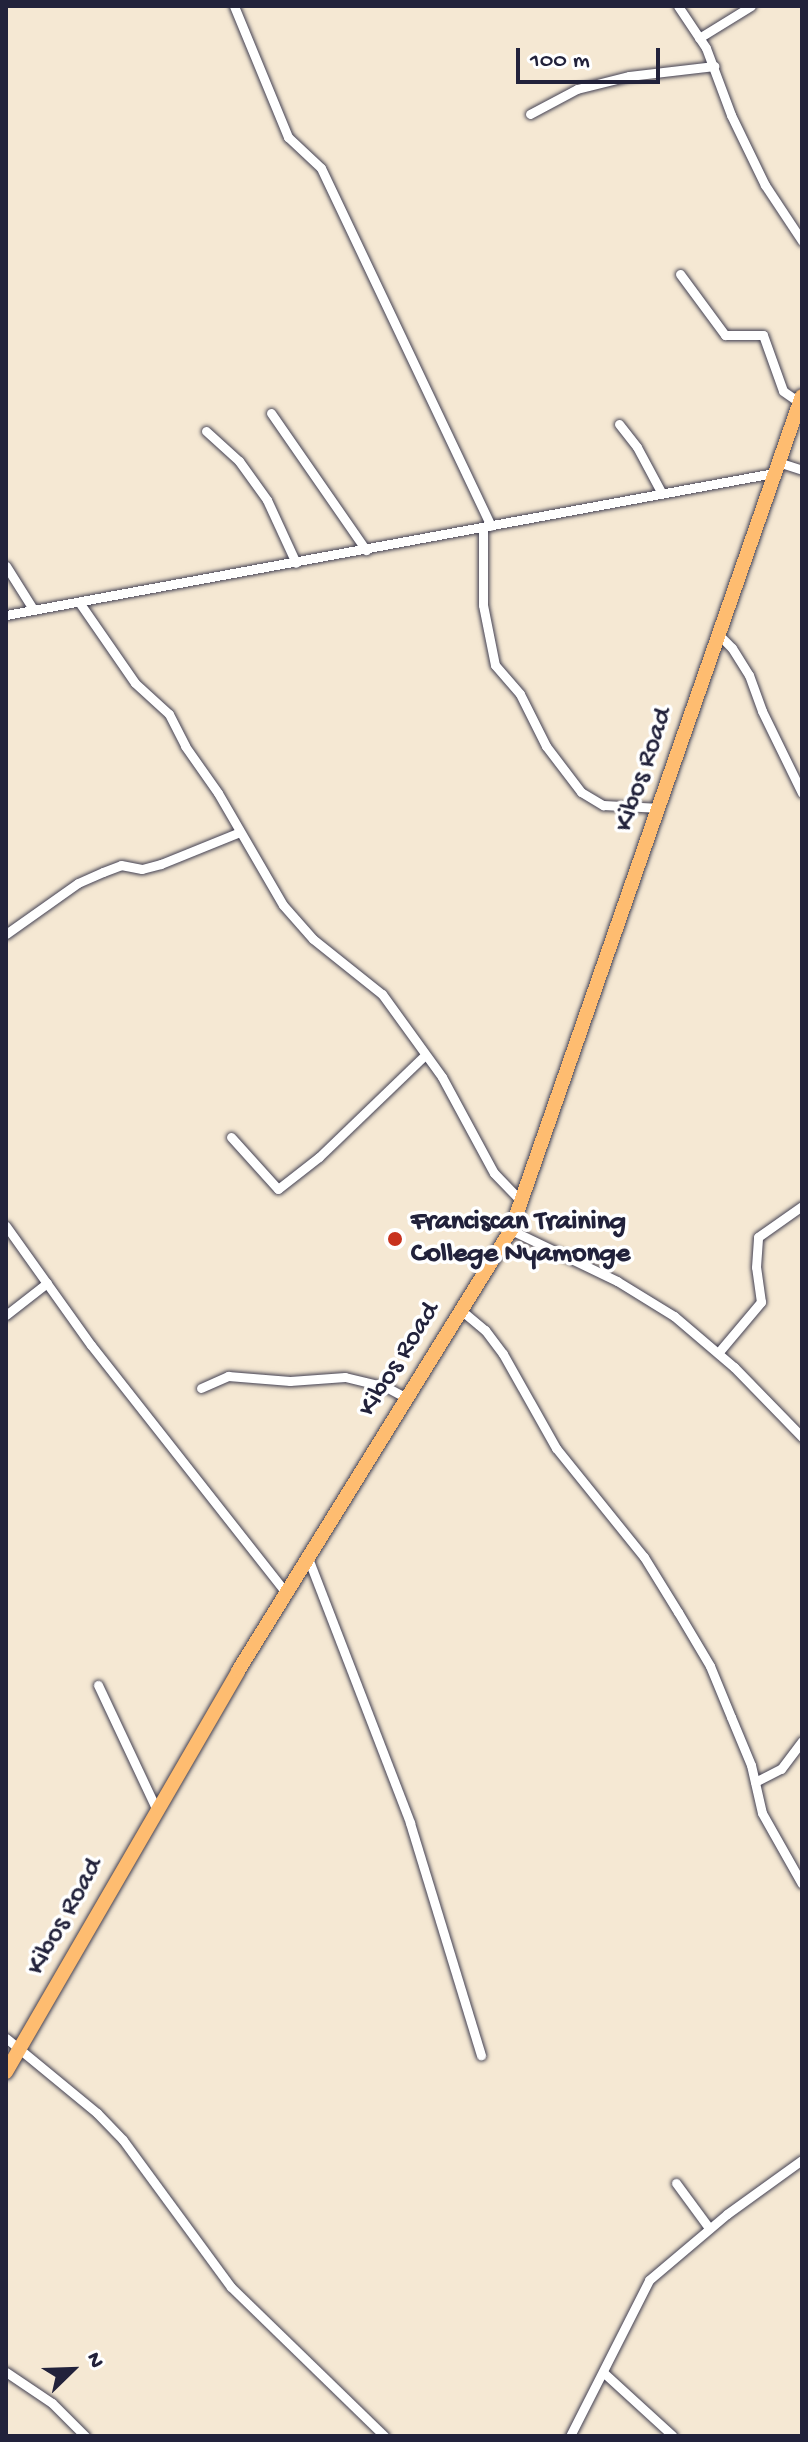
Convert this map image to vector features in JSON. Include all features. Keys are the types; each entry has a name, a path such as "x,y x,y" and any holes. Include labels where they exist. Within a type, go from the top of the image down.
{"main road":[{"name":"Kibos Road","path":"6,2072 22,2050 156,1808 511,1230 801,399"}],"street":[{"path":"234,6 288,137 321,168 487,526 483,605 495,665 520,694 546,746 581,792 603,805 660,808"},
{"path":"678,6 714,66 731,115 765,185 802,241"},
{"path":"699,38 751,6"},
{"path":"530,114 577,89 629,76 714,66"},
{"path":"680,274 725,335 763,335 783,391 801,399"},
{"path":"271,413 366,550"},
{"path":"619,424 637,447 661,492"},
{"path":"206,431 239,461 267,500 296,563"},
{"path":"6,615 366,550 776,468 802,470"},
{"path":"6,566 33,609"},
{"path":"79,602 135,683 169,714 185,746 270,885 298,924 382,994 442,1077 494,1173 522,1202"},
{"path":"719,635 749,675 762,711 802,793"},
{"path":"6,934 78,883 103,872 121,865 142,869 161,864 240,832"},
{"path":"231,1137 278,1189 319,1157 425,1055"},
{"path":"718,1353 761,1302 756,1267 758,1237 802,1206"},
{"path":"6,1226 286,1593"},
{"path":"511,1230 650,1300 718,1353 802,1437"},
{"path":"6,1315 47,1283"},
{"path":"462,1311 485,1330 503,1354 556,1448 644,1557 678,1612 710,1666 755,1782 762,1813 802,1884"},
{"path":"201,1388 228,1376 290,1381 345,1377 386,1387 407,1398"},
{"path":"308,1558 410,1823 481,2055"},
{"path":"98,1685 156,1808"},
{"path":"755,1782 781,1769 802,1741"},
{"path":"6,2038 97,2113 123,2140 231,2287 384,2436"},
{"path":"570,2436 604,2373 643,2287 709,2228 802,2160"},
{"path":"676,2183 709,2228"},
{"path":"6,2372 52,2403 85,2436"},
{"path":"604,2373 673,2436"}],"place":[{"name":"Franciscan Training College Nyamonge","path":"395,1239"}]}
